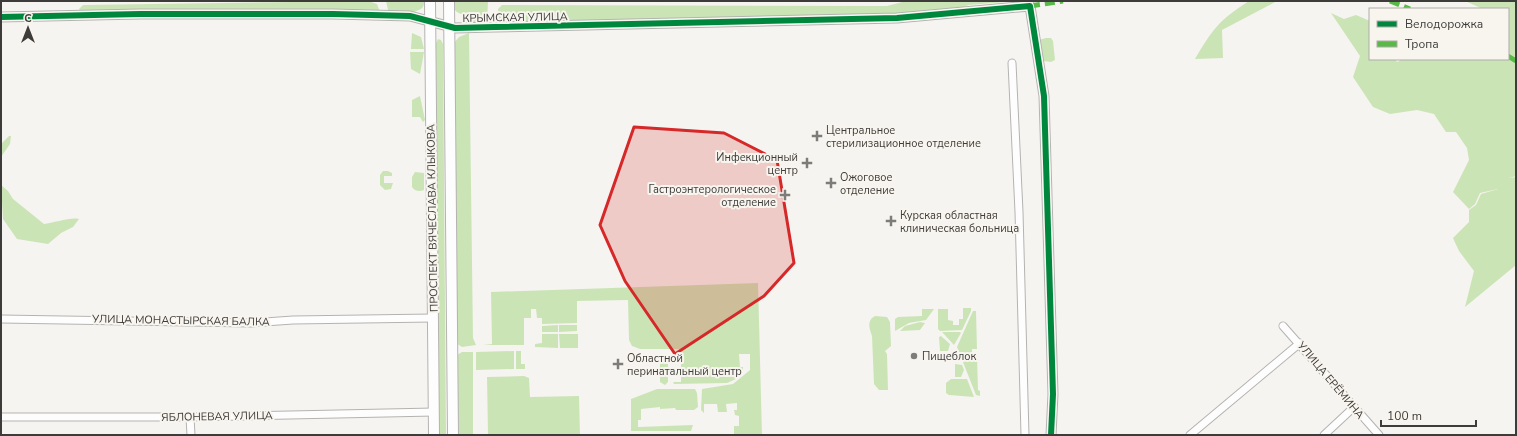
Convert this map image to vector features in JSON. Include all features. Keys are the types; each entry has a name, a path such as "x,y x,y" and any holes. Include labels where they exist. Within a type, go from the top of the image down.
{"main road":[{"path":"430,5 434,16 441,17 448,13 449,5"},
{"name":"ПРОСПЕКТ ВЯЧЕСЛАВА КЛЫКОВА","path":"430,5 434,435"},
{"name":"ПРОСПЕКТ ВЯЧЕСЛАВА КЛЫКОВА","path":"449,5 453,435"},
{"path":"430,44 434,36 440,34 446,36 449,43"}],"street":[{"name":"КРЫМСКАЯ УЛИЦА","path":"1,17 147,14 333,14 410,16 449,26 495,28 858,19 934,15 1030,6 1044,96 1053,394 1050,435"},
{"path":"1012,63 1019,212 1025,435"},
{"name":"УЛИЦА МОНАСТЫРСКАЯ БАЛКА","path":"1,319 251,323 293,320 433,318"},
{"name":"УЛИЦА ЕРЁМИНА","path":"1283,326 1300,343 1353,408 1378,435"},
{"path":"1190,435 1300,343"},
{"path":"1324,435 1353,408"},
{"name":"ЯБЛОНЕВАЯ УЛИЦА","path":"1,418 434,412"},
{"path":"190,416 191,435"}],"highlighted area":[{"path":"634,127 724,133 777,160 794,263 764,296 675,354 625,281 600,225"}],"green space":[{"path":"368,1 377,4 380,12 80,12 79,9 83,5"},
{"path":"386,1 425,1 423,7 416,11 396,13 388,10"},
{"path":"453,1 488,1 487,25 459,24 467,21 467,15 461,14 455,10"},
{"path":"906,1 1016,1 969,5 957,9 920,13 594,23 581,20 560,20 548,24 499,23 498,9 502,5 887,6"},
{"path":"1249,1 1277,1 1222,30 1223,58 1195,59 1206,40 1217,26 1230,14"},
{"path":"1465,1 1516,1 1516,176 1509,178 1516,177 1516,265 1465,307 1474,271 1459,251 1453,238 1469,222 1469,210 1476,205 1481,194 1498,189 1480,193 1475,204 1469,209 1453,192 1469,160 1467,148 1456,132 1446,132 1434,114 1417,110 1390,114 1373,107 1353,77 1360,56 1331,13 1344,19 1356,15 1369,21 1369,60 1396,60 1397,62 1401,60 1509,60 1509,8 1481,8"},
{"path":"412,33 421,37 424,49 411,49"},
{"path":"469,33 473,338 476,345 462,347 456,343 454,43 459,37"},
{"path":"1051,38 1053,41 1055,60 1051,62 1043,61 1039,40"},
{"path":"438,39 441,40 443,44 446,435 439,435 436,43"},
{"path":"410,52 424,52 420,74 411,69"},
{"path":"420,96 425,120 423,122 420,117 412,117 412,100"},
{"path":"9,136 11,136 10,144 1,157 1,144"},
{"path":"383,171 392,173 392,176 384,176 384,183 393,183 391,189 385,190 380,185 380,175"},
{"path":"415,172 424,173 424,190 417,191 412,187 412,177"},
{"path":"1,185 8,191 13,199 44,224 67,219 79,219 73,227 61,233 48,244 17,239 3,219"},
{"path":"758,283 762,435 734,435 734,426 739,426 739,416 735,415 734,410 737,410 737,403 726,404 727,412 718,412 717,404 704,404 704,413 701,410 702,389 733,384 750,370 750,354 739,354 740,367 743,367 743,371 736,379 727,383 674,384 673,382 681,382 681,349 640,349 632,346 629,340 628,300 577,301 577,323 542,324 542,318 537,318 536,309 531,309 531,318 524,318 524,345 483,345 492,344 491,292"},
{"path":"963,308 971,308 971,311 962,330 940,331 938,329 938,309 948,309 948,320 953,321 953,325 959,325 959,319 963,319"},
{"path":"922,309 934,309 926,320 909,323 895,331 895,319 898,317 922,316"},
{"path":"973,311 976,311 977,349 972,349 972,355 977,356 978,390 980,391 980,396 976,395 957,347"},
{"path":"875,316 887,317 890,322 891,346 885,351 887,354 888,390 879,390 874,384 872,336 869,325 870,320"},
{"path":"920,322 925,323 920,330 900,331 905,326"},
{"path":"558,325 558,332 542,332 542,326"},
{"path":"559,325 577,325 577,331 559,332"},
{"path":"942,332 960,332 961,333 954,345"},
{"path":"542,334 558,334 558,348 535,347 535,344 542,343"},
{"path":"559,334 578,334 578,348 560,348"},
{"path":"941,336 950,344 948,351 940,351 939,337"},
{"path":"514,351 514,369 476,370 476,352"},
{"path":"516,351 521,351 521,364 525,364 525,369 516,369"},
{"path":"462,352 473,352 473,435 459,435 456,364 457,355"},
{"path":"662,354 668,356 668,382 665,385 660,382 660,357"},
{"path":"955,364 962,365 964,370 961,377 955,377"},
{"path":"524,376 529,378 530,397 579,396 580,435 488,435 487,377"},
{"path":"951,379 967,379 974,397 949,395 946,393 946,383"},
{"path":"657,389 695,389 697,393 698,407 694,410 676,410 675,408 660,409 660,407 641,409 641,420 638,420 638,427 693,425 691,431 631,431 631,399"}],"marked path":[{"path":"1030,6 1063,1"},
{"path":"1390,1 1408,8"},
{"path":"1509,57 1516,61"}],"cycle path":[{"path":"1,17 140,14 333,14 410,16 455,28 897,18 1030,6 1044,96 1053,394 1051,435"}],"place":[{"name":"Центральное стерилизационное отделение","path":"817,136"},
{"name":"Инфекционный центр","path":"807,163"},
{"name":"Ожоговое отделение","path":"831,183"},
{"name":"Гастроэнтерологическое отделение","path":"785,195"},
{"name":"Курская областная клиническая больница","path":"891,221"},
{"name":"Пищеблок","path":"914,356"},
{"name":"Областной перинатальный центр","path":"618,364"}]}
